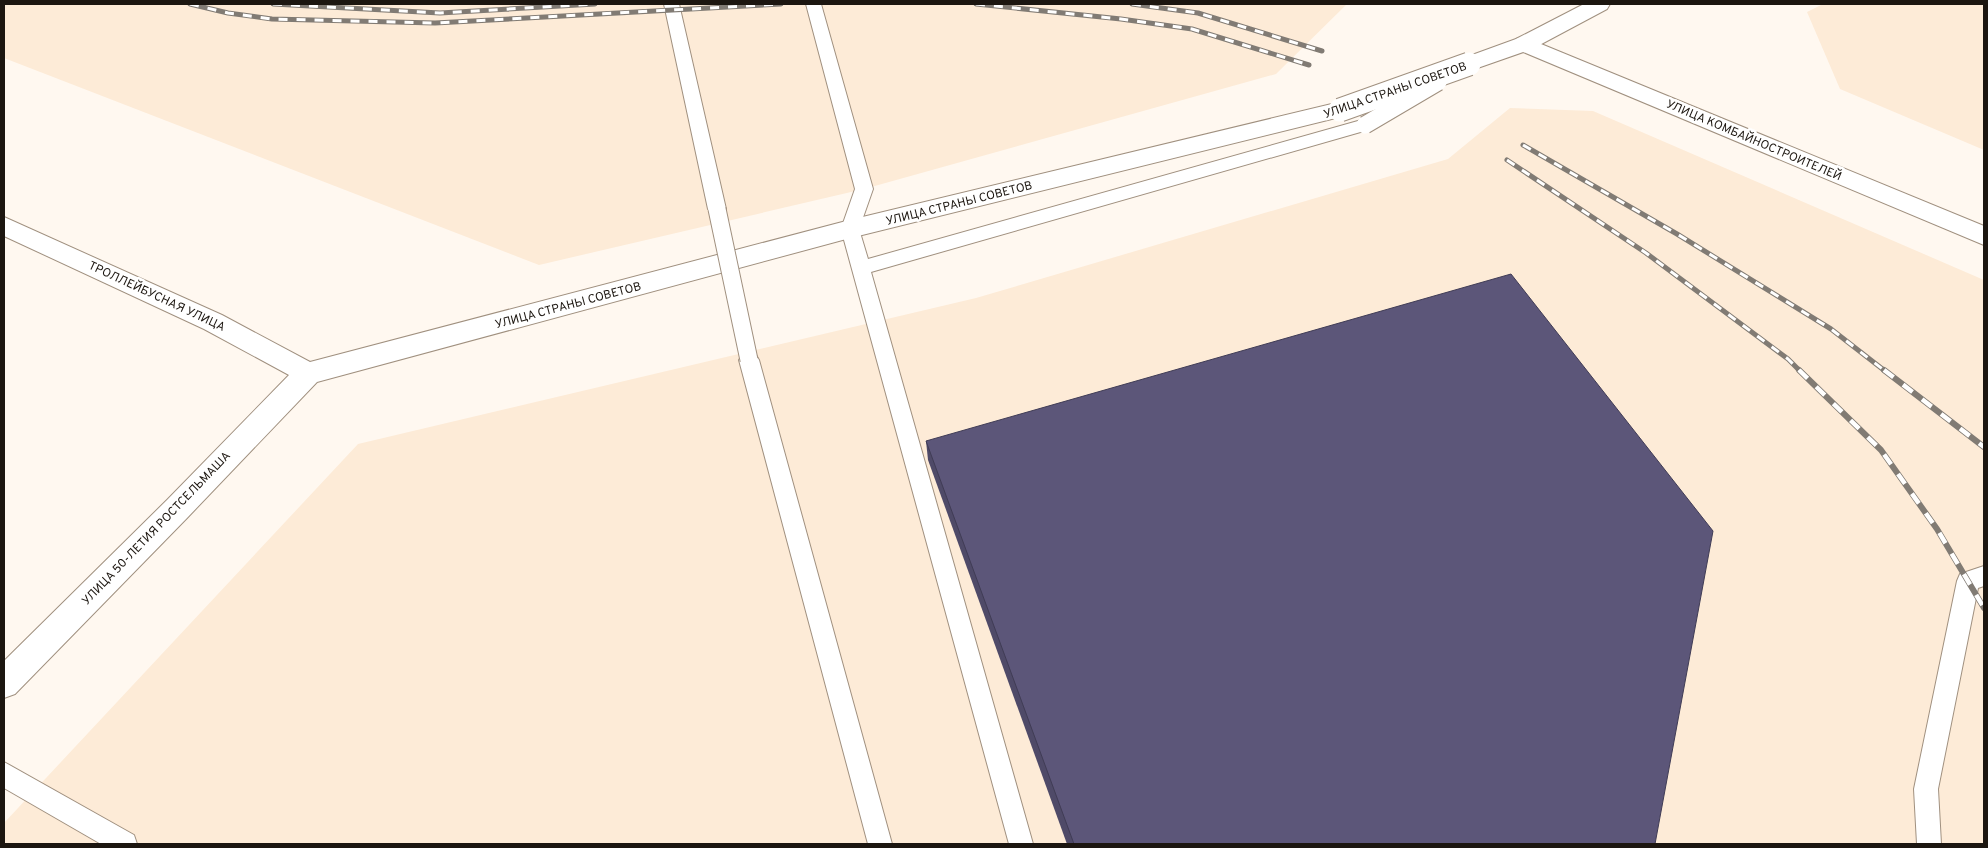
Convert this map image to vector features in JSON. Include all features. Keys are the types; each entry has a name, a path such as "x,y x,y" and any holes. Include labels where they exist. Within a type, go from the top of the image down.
{"main road":[{"name":"УЛИЦА СТРАНЫ СОВЕТОВ","path":"308,372 850,229 1340,110 1524,44 1600,4"},
{"name":"УЛИЦА КОМБАЙНОСТРОИТЕЛЕЙ","path":"1524,44 1984,236"},
{"name":"ТРОЛЛЕЙБУСНАЯ УЛИЦА","path":"4,226 213,322 308,372"},
{"name":"УЛИЦА 50-ЛЕТИЯ РОСТСЕЛЬМАША","path":"4,683 308,372"}],"lane":[{"path":"671,4 749,360 880,844"},
{"path":"813,4 864,189 850,229 1021,844"},
{"path":"861,268 1365,125 1469,64"},
{"path":"1928,844 1926,789 1968,581 1984,576"},
{"path":"4,774 32,792 125,844"}],"shaded area":[{"path":"4,4 1347,4 1276,74 864,189 539,265 4,58"},
{"path":"1823,4 1984,4 1984,150 1840,89 1807,12"},
{"path":"1510,108 1593,111 1984,280 1984,844 4,844 4,823 358,444 976,298 1448,159"}],"building":[{"path":"1511,274 1713,531 1655,844 1074,844 926,441"}],"railway":[{"path":"190,4 228,13 272,19 435,23 781,4"},
{"path":"273,4 440,13 595,4"},
{"path":"976,4 1121,19 1192,29 1309,65"},
{"path":"1132,4 1198,13 1322,51"},
{"path":"1523,145 1677,234 1831,329 1885,371"},
{"path":"1507,160 1646,253 1788,359 1799,370"},
{"path":"1799,370 1881,450 1937,529 1984,608"},
{"path":"1884,370 1984,447"}]}
